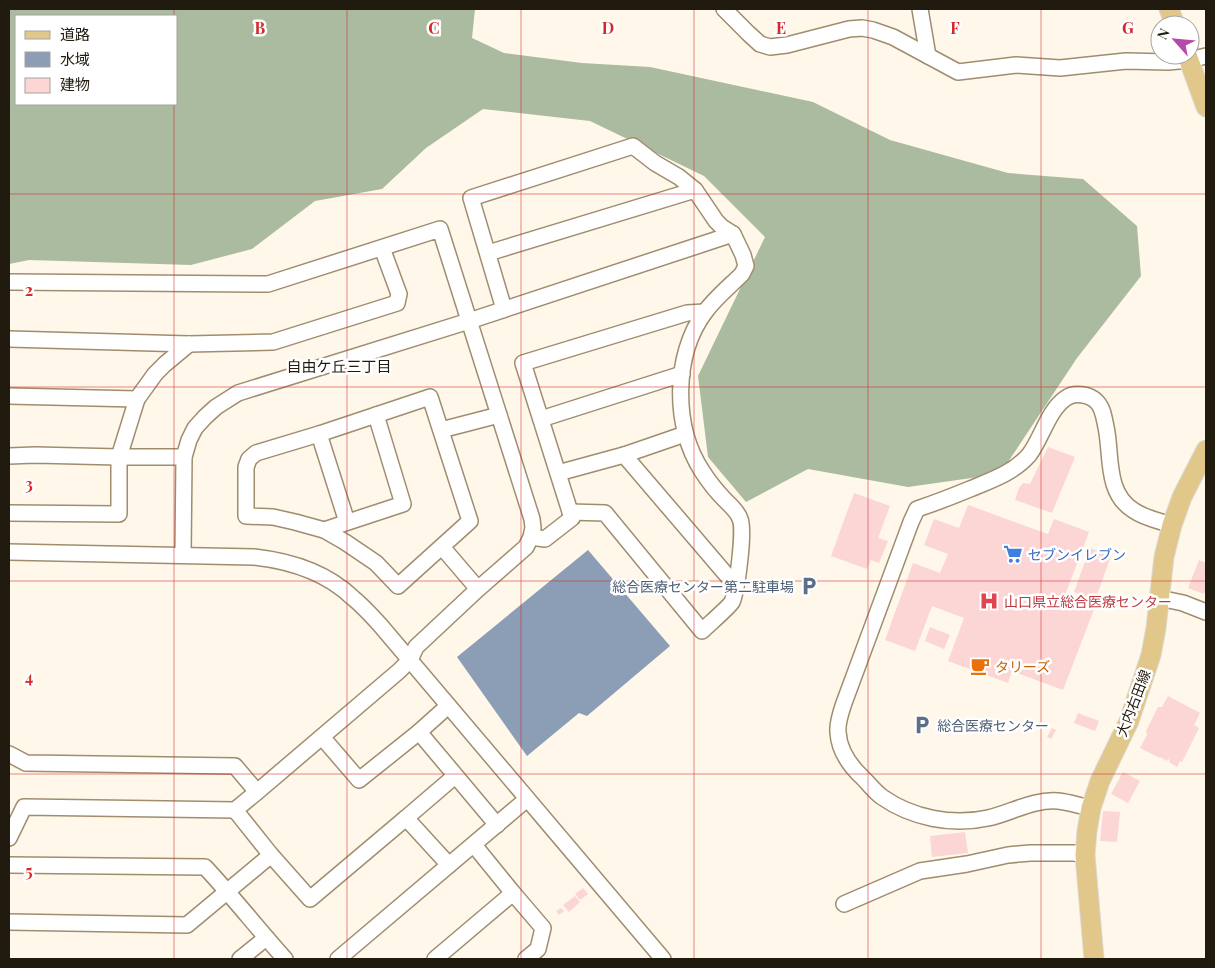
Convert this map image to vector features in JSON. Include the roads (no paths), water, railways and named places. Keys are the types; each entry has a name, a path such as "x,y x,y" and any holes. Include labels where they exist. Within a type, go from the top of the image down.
{"main road":[{"path":"1196,65 1206,107"},
{"name":"大内右田線","path":"1094,959 1085,855 1091,808 1100,781 1129,721 1151,655 1164,557 1172,525 1182,497 1206,450"}],"street":[{"path":"724,9 760,44 770,47 787,45 849,29 862,28 893,37 958,72 1016,65 1060,68 1126,61 1150,62"},
{"path":"920,9 928,56"},
{"path":"504,309 471,198 633,146 655,164 679,177 695,190 716,221 733,234 746,266 742,274 705,312 694,332 686,350 680,400 685,434 694,457 702,472 741,519 742,546 732,602 702,631 604,513 570,512"},
{"path":"488,253 695,190"},
{"path":"9,282 268,284 440,229 532,519 533,528 526,547 416,647 410,660 399,671 235,810 24,807 9,838"},
{"path":"183,555 184,457 189,440 195,428 205,417 216,407 238,393 469,321 733,234"},
{"path":"9,339 189,344 273,342 397,303 399,294 382,248"},
{"path":"531,536 545,539 572,518 524,363 687,313 705,312"},
{"path":"9,514 119,514 119,458 136,399 155,374 189,344"},
{"path":"541,419 682,374"},
{"path":"1091,808 1058,801 1038,802 988,818 963,821 936,819 913,813 881,796 848,761 841,745 838,731 839,720 917,509 1004,475 1020,464 1038,441 1059,403 1067,397 1074,394 1084,395 1096,401 1102,409 1108,435 1112,479 1122,502 1133,511 1172,525"},
{"path":"9,396 136,399"},
{"path":"430,397 470,521 398,586 376,563 324,530 273,518 246,516 246,467 248,459 256,454 376,415 430,397"},
{"path":"324,530 403,504 376,415"},
{"path":"441,430 499,415"},
{"path":"320,434 347,522"},
{"path":"558,473 685,434"},
{"path":"624,454 736,586"},
{"path":"9,456 184,457"},
{"path":"442,547 478,589"},
{"path":"9,552 254,557 295,564 316,572 334,583 352,596 381,626 662,959"},
{"path":"1159,598 1183,603 1206,612"},
{"path":"322,737 359,780 448,706"},
{"path":"419,732 497,825"},
{"path":"9,754 26,763 235,766 258,792"},
{"path":"235,810 310,899 455,776"},
{"path":"338,959 527,799"},
{"path":"406,818 449,865"},
{"path":"474,845 543,928 538,949 526,959"},
{"path":"844,904 920,871 968,864 1008,854 1074,853 1085,855"},
{"path":"9,922 188,925 271,855"},
{"path":"9,865 205,867 285,959"},
{"path":"435,959 513,893"},
{"path":"240,959 266,938"}],"water":[{"path":"588,550 670,646 587,716 579,713 527,756 457,657"}],"place":[{"name":"セブンイレブン","path":"1013,554"},
{"name":"総合医療センター第二駐車場","path":"809,586"},
{"name":"山口県立総合医療センター","path":"989,601"},
{"name":"タリーズ","path":"980,666"},
{"name":"総合医療センター","path":"922,725"}],"district":[{"name":"自由ケ丘三丁目","path":"339,366"}]}
